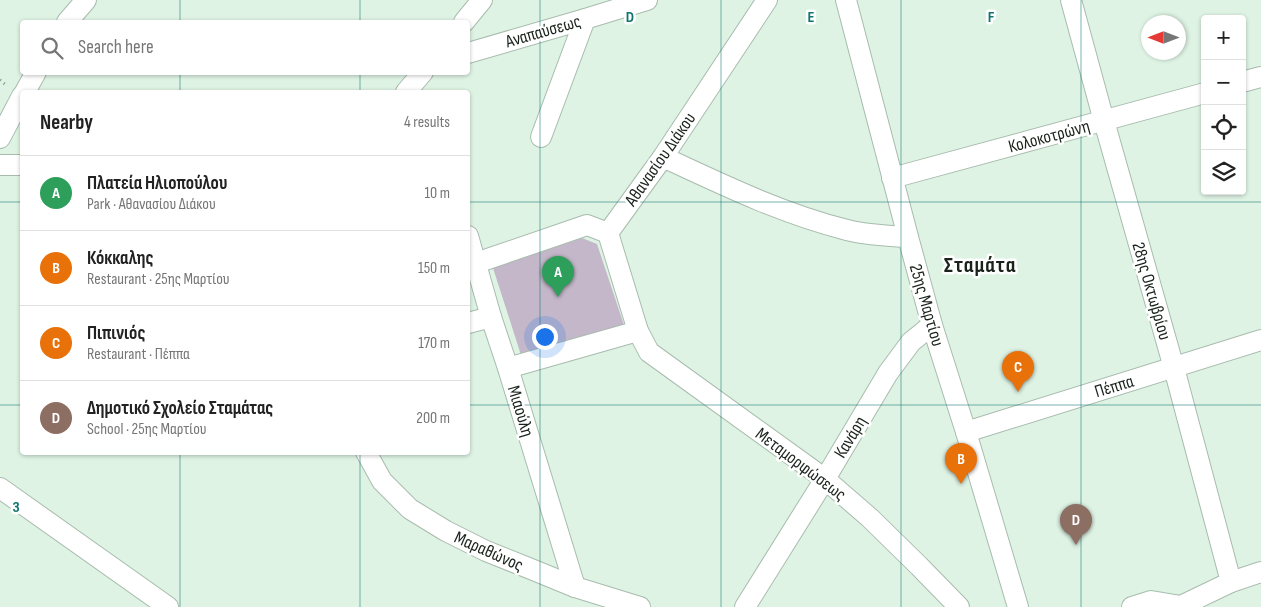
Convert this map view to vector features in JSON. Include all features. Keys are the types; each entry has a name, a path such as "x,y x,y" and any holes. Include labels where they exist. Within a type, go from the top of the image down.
{"street":[{"path":"69,20 86,0"},
{"path":"466,20 482,0"},
{"name":"Αναπαύσεως","path":"470,52 647,0"},
{"name":"Αθανασίου Διάκου","path":"608,233 664,157 767,0"},
{"name":"25ης Μαρτίου","path":"846,0 932,325 1018,607"},
{"name":"28ης Οκτωβρίου","path":"1071,0 1174,368 1231,582"},
{"path":"541,137 585,19"},
{"path":"26,90 34,75"},
{"path":"1246,81 1261,77"},
{"path":"409,90 422,81"},
{"name":"Κολοκοτρώνη","path":"892,178 1201,94"},
{"path":"0,138 20,100"},
{"path":"664,157 728,187 803,217 849,230 908,237"},
{"path":"0,165 20,165"},
{"path":"476,263 587,225 608,233 638,331 508,368"},
{"name":"Μιαούλη","path":"470,243 491,317 575,586"},
{"path":"470,322 491,317"},
{"name":"Κανάρη","path":"745,607 888,373 911,342 932,325"},
{"name":"Μεταμορφώσεως","path":"638,331 649,352 824,479 870,518 959,607"},
{"name":"Πέππα","path":"966,432 1261,340"},
{"name":"Μαραθώνος","path":"368,455 382,481 410,509 446,531 486,551 575,586 640,607"},
{"path":"0,488 168,607"},
{"path":"1132,607 1151,601 1181,607 1231,582 1261,572"}],"shaded area":[{"path":"582,238 597,244 624,325 521,355 493,268"}],"place":[{"name":"Πλατεία Ηλιοπούλου","path":"558,297"},
{"name":"Πιπινιός","path":"1018,392"},
{"name":"Κόκκαλης","path":"961,484"},
{"name":"Δημοτικό Σχολείο Σταμάτας","path":"1076,545"}],"district":[{"name":"Σταμάτα","path":"980,264"}]}
